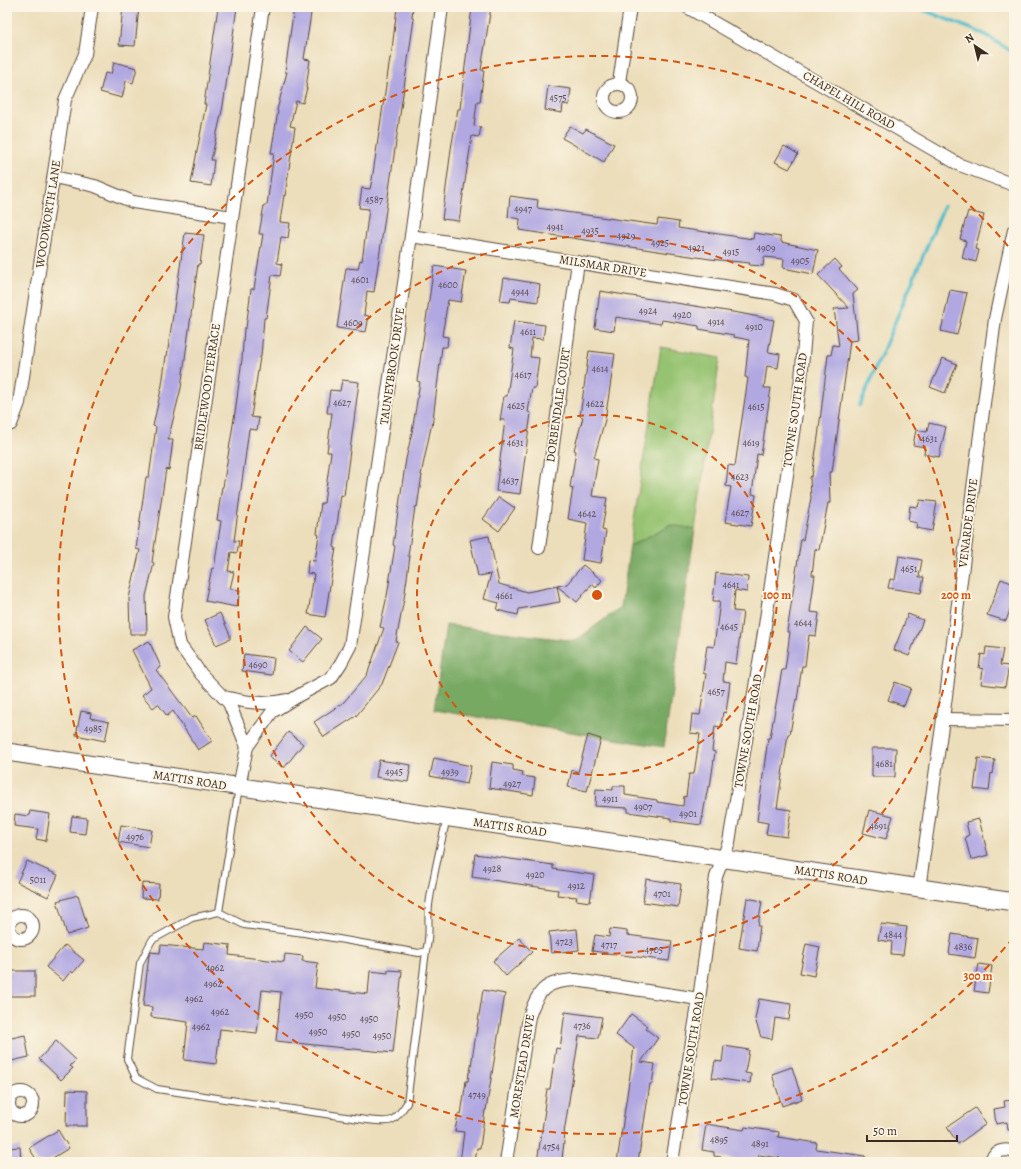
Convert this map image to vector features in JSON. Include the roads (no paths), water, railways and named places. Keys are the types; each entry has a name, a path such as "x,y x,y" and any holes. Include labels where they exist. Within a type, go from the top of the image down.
{"main road":[{"name":"MATTIS ROAD","path":"7,752 1014,902"}],"street":[{"name":"WOODWORTH LANE","path":"11,424 19,403 65,100 85,54 92,7"},
{"name":"BRIDLEWOOD TERRACE","path":"247,747 229,704 201,674 180,645 174,617 263,7"},
{"name":"TAUNEYBROOK DRIVE","path":"239,787 247,747 272,712 331,678 350,646 411,236 442,7"},
{"path":"619,83 630,7"},
{"name":"CHAPEL HILL ROAD","path":"687,7 960,165 1014,185"},
{"path":"54,177 95,186 133,202 232,217"},
{"name":"VENARDE DRIVE","path":"919,889 943,719 995,319 1014,230"},
{"name":"MILSMAR DRIVE","path":"411,236 775,294 794,300"},
{"name":"DORBENDALE COURT","path":"539,548 578,262"},
{"name":"TOWNE SOUTH ROAD","path":"672,1162 699,999 716,877 729,842 764,639 801,379 806,321 794,300"},
{"name":"TAUNEYBROOK DRIVE","path":"223,697 258,704 275,703 293,699"},
{"path":"943,719 1014,720"},
{"name":"MORESTEAD DRIVE","path":"506,1162 529,1017 533,1002 538,994 550,984 560,980 576,980 699,999"},
{"path":"990,1162 994,1154 999,1151 1005,1150 1014,1152"}],"lane":[{"path":"219,912 239,787"},
{"path":"426,951 419,954 304,933 244,925 219,912 192,918 152,940 140,963 128,1059 136,1078 157,1089 366,1120 387,1122 396,1118 407,1103 426,951 429,940 429,907 447,818"}],"waterway":[{"path":"916,7 984,34 1014,53"},
{"path":"860,405 944,206"}]}
